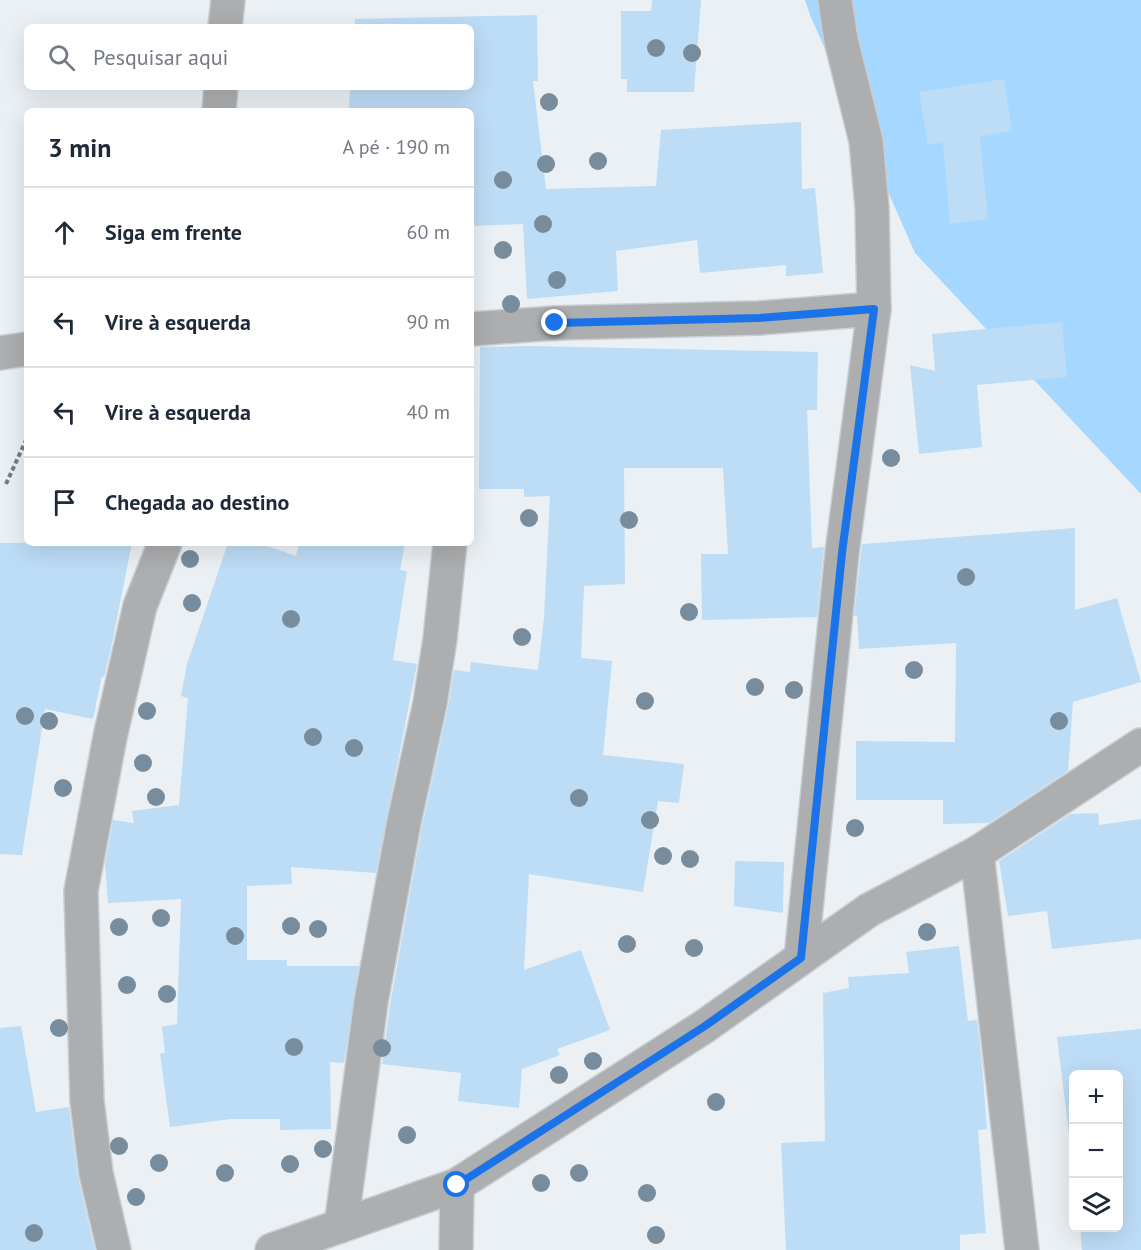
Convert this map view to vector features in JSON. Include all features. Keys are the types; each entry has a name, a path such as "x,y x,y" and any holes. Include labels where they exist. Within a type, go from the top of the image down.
{"street":[{"path":"225,24 228,0"},
{"path":"801,958 842,553 874,309 872,208 866,141 841,40 835,0"},
{"path":"219,108 220,90"},
{"path":"474,329 555,323 759,318 874,309"},
{"path":"0,353 24,349"},
{"path":"114,1250 96,1173 87,1101 81,891 110,736 141,606 164,546"},
{"path":"341,1226 371,1002 404,822 430,703 440,639 450,546"},
{"path":"272,1250 457,1185 705,1026 869,910 976,853 1141,745"},
{"path":"976,853 1022,1250"},
{"path":"456,1250 457,1185"}],"path":[{"path":"6,484 24,445"}],"shaded area":[{"path":"805,0 1141,0 1141,494 915,253"}],"building":[{"path":"652,0 701,0 694,92 627,92 627,79 621,79 621,11 651,11"},
{"path":"537,15 538,81 533,81 546,189 656,186 661,130 801,122 802,189 815,188 823,273 786,276 786,265 700,273 697,240 616,251 618,291 527,299 523,224 474,226 474,108 349,108 350,90 474,90 474,24 354,24 355,19"},
{"path":"1004,79 1012,131 980,137 988,219 950,224 943,143 928,145 919,92"},
{"path":"1062,322 1067,377 977,385 982,447 919,454 910,365 935,371 932,334"},
{"path":"480,347 818,352 817,410 807,410 812,548 824,547 817,617 702,620 701,554 728,554 723,468 624,468 625,584 584,586 581,658 612,661 603,755 684,764 679,803 658,801 643,892 529,874 524,970 581,950 610,1030 557,1049 560,1055 522,1069 519,1108 458,1101 461,1073 382,1064 390,1005 422,826 454,670 470,672 471,662 538,670 544,617 550,496 524,497 524,489 479,489"},
{"path":"1075,528 1075,610 1117,598 1141,682 1073,702 1068,771 989,823 943,824 943,800 856,800 856,741 955,742 956,643 859,649 857,616 854,616 862,544"},
{"path":"0,543 24,543 24,546 131,546 111,648 104,677 102,676 93,719 45,709 22,855 0,854"},
{"path":"227,546 267,546 296,556 298,546 404,546 400,570 407,571 393,660 417,664 376,873 291,867 292,884 247,886 247,960 287,960 287,966 359,966 344,1063 330,1062 331,1129 280,1130 280,1119 231,1119 170,1127 160,1054 165,1053 162,1027 177,1024 181,899 108,903 105,864 113,820 134,823 132,811 179,805 188,698 181,696 187,664"},
{"path":"1098,813 1099,825 1141,819 1141,939 1052,949 1047,911 1008,916 999,861 1070,814"},
{"path":"735,861 784,862 783,913 734,906"},
{"path":"959,946 968,1021 977,1020 982,1063 987,1129 978,1130 986,1233 960,1235 960,1250 786,1250 781,1143 825,1141 823,993 849,988 848,977 909,973 906,952"},
{"path":"21,1026 36,1112 69,1107 78,1177 95,1250 0,1250 0,1028"},
{"path":"1141,1029 1141,1250 1082,1250 1080,1232 1123,1232 1123,1070 1069,1070 1069,1134 1057,1037"}],"route":[{"path":"457,1185 705,1026 801,958 842,553 874,309 759,318 555,323"}]}
